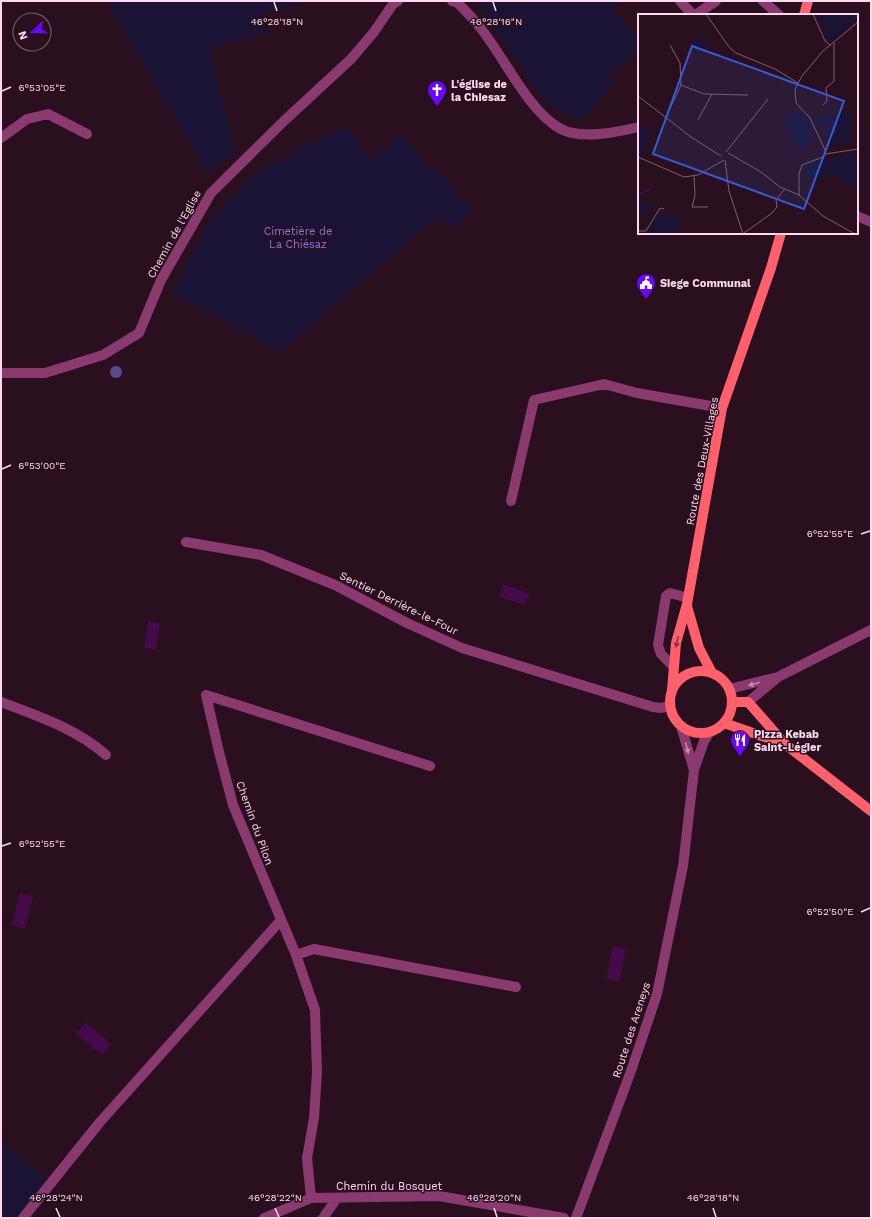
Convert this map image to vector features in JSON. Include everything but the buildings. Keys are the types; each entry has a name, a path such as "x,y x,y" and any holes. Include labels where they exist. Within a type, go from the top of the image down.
{"main road":[{"path":"804,14 808,1"},
{"name":"Route des Deux-Villages","path":"672,690 676,643 687,601 722,408 771,268 781,234"},
{"name":"Route des Deux-Villages","path":"687,601 697,644 712,673"},
{"path":"696,671 712,673 720,678 729,689 732,702 729,716 724,723 710,732 694,733 681,726 673,717 670,706 672,690 678,681 686,675 696,671"},
{"path":"732,702 748,702 785,744 871,812"},
{"path":"724,723 785,744"}],"street":[{"name":"Chemin de l'Eglise","path":"1,373 45,373 103,355 139,333 162,280 211,193 284,120 351,59 374,32 393,4 398,1"},
{"path":"452,1 458,3 482,29 531,102 562,130 583,134 608,134 638,127"},
{"path":"680,1 693,14"},
{"path":"696,14 716,1"},
{"path":"763,1 778,14"},
{"path":"1,138 27,119 48,114 87,134"},
{"path":"858,216 871,222"},
{"path":"511,501 534,400 604,384 637,393 722,408"},
{"name":"Sentier Derrière-le-Four","path":"186,542 261,555 335,585 407,623 462,648 653,707 661,708 670,706"},
{"path":"673,666 661,654 658,645 666,596 670,593 687,601"},
{"path":"748,702 778,677 871,630"},
{"path":"729,689 778,677"},
{"name":"Chemin du Pilon","path":"311,1198 307,1158 314,1118 317,1072 315,1010 296,955 233,805 206,695 430,766"},
{"path":"1,702 73,732 95,745 106,755"},
{"name":"Route des Areneys","path":"681,726 694,770"},
{"name":"Route des Areneys","path":"576,1218 632,1071 657,994 683,866 694,770 704,741 710,732"},
{"path":"23,1218 100,1122 281,920"},
{"path":"296,955 314,949 516,986"},
{"name":"Chemin du Bosquet","path":"264,1218 311,1198 438,1196 564,1218"},
{"path":"323,1218 337,1198"}],"green space":[{"path":"106,1 308,1 263,13 268,33 209,48 236,153 207,173"},
{"path":"475,1 624,1 613,10 638,42 638,51 612,70 612,85 582,120 546,104"},
{"name":"Cimetière de La Chiésaz","path":"347,126 371,159 401,134 424,162 448,182 472,213 449,229 439,215 281,352 172,293 210,219 251,177 296,150"},
{"path":"1,1142 49,1180 17,1218 1,1218"}],"shaded area":[{"path":"503,584 529,593 525,605 499,597"},
{"path":"148,621 160,623 156,650 144,648"},
{"path":"20,893 33,896 25,929 12,925"},
{"path":"613,946 626,949 619,982 606,979"},
{"path":"86,1022 111,1044 102,1055 76,1034"}],"place":[{"name":"L'église de la Chiesaz","path":"437,107"},
{"name":"Siege Communal","path":"646,300"},
{"name":"Pizza Kebab Saint-Légier","path":"740,757"}]}
